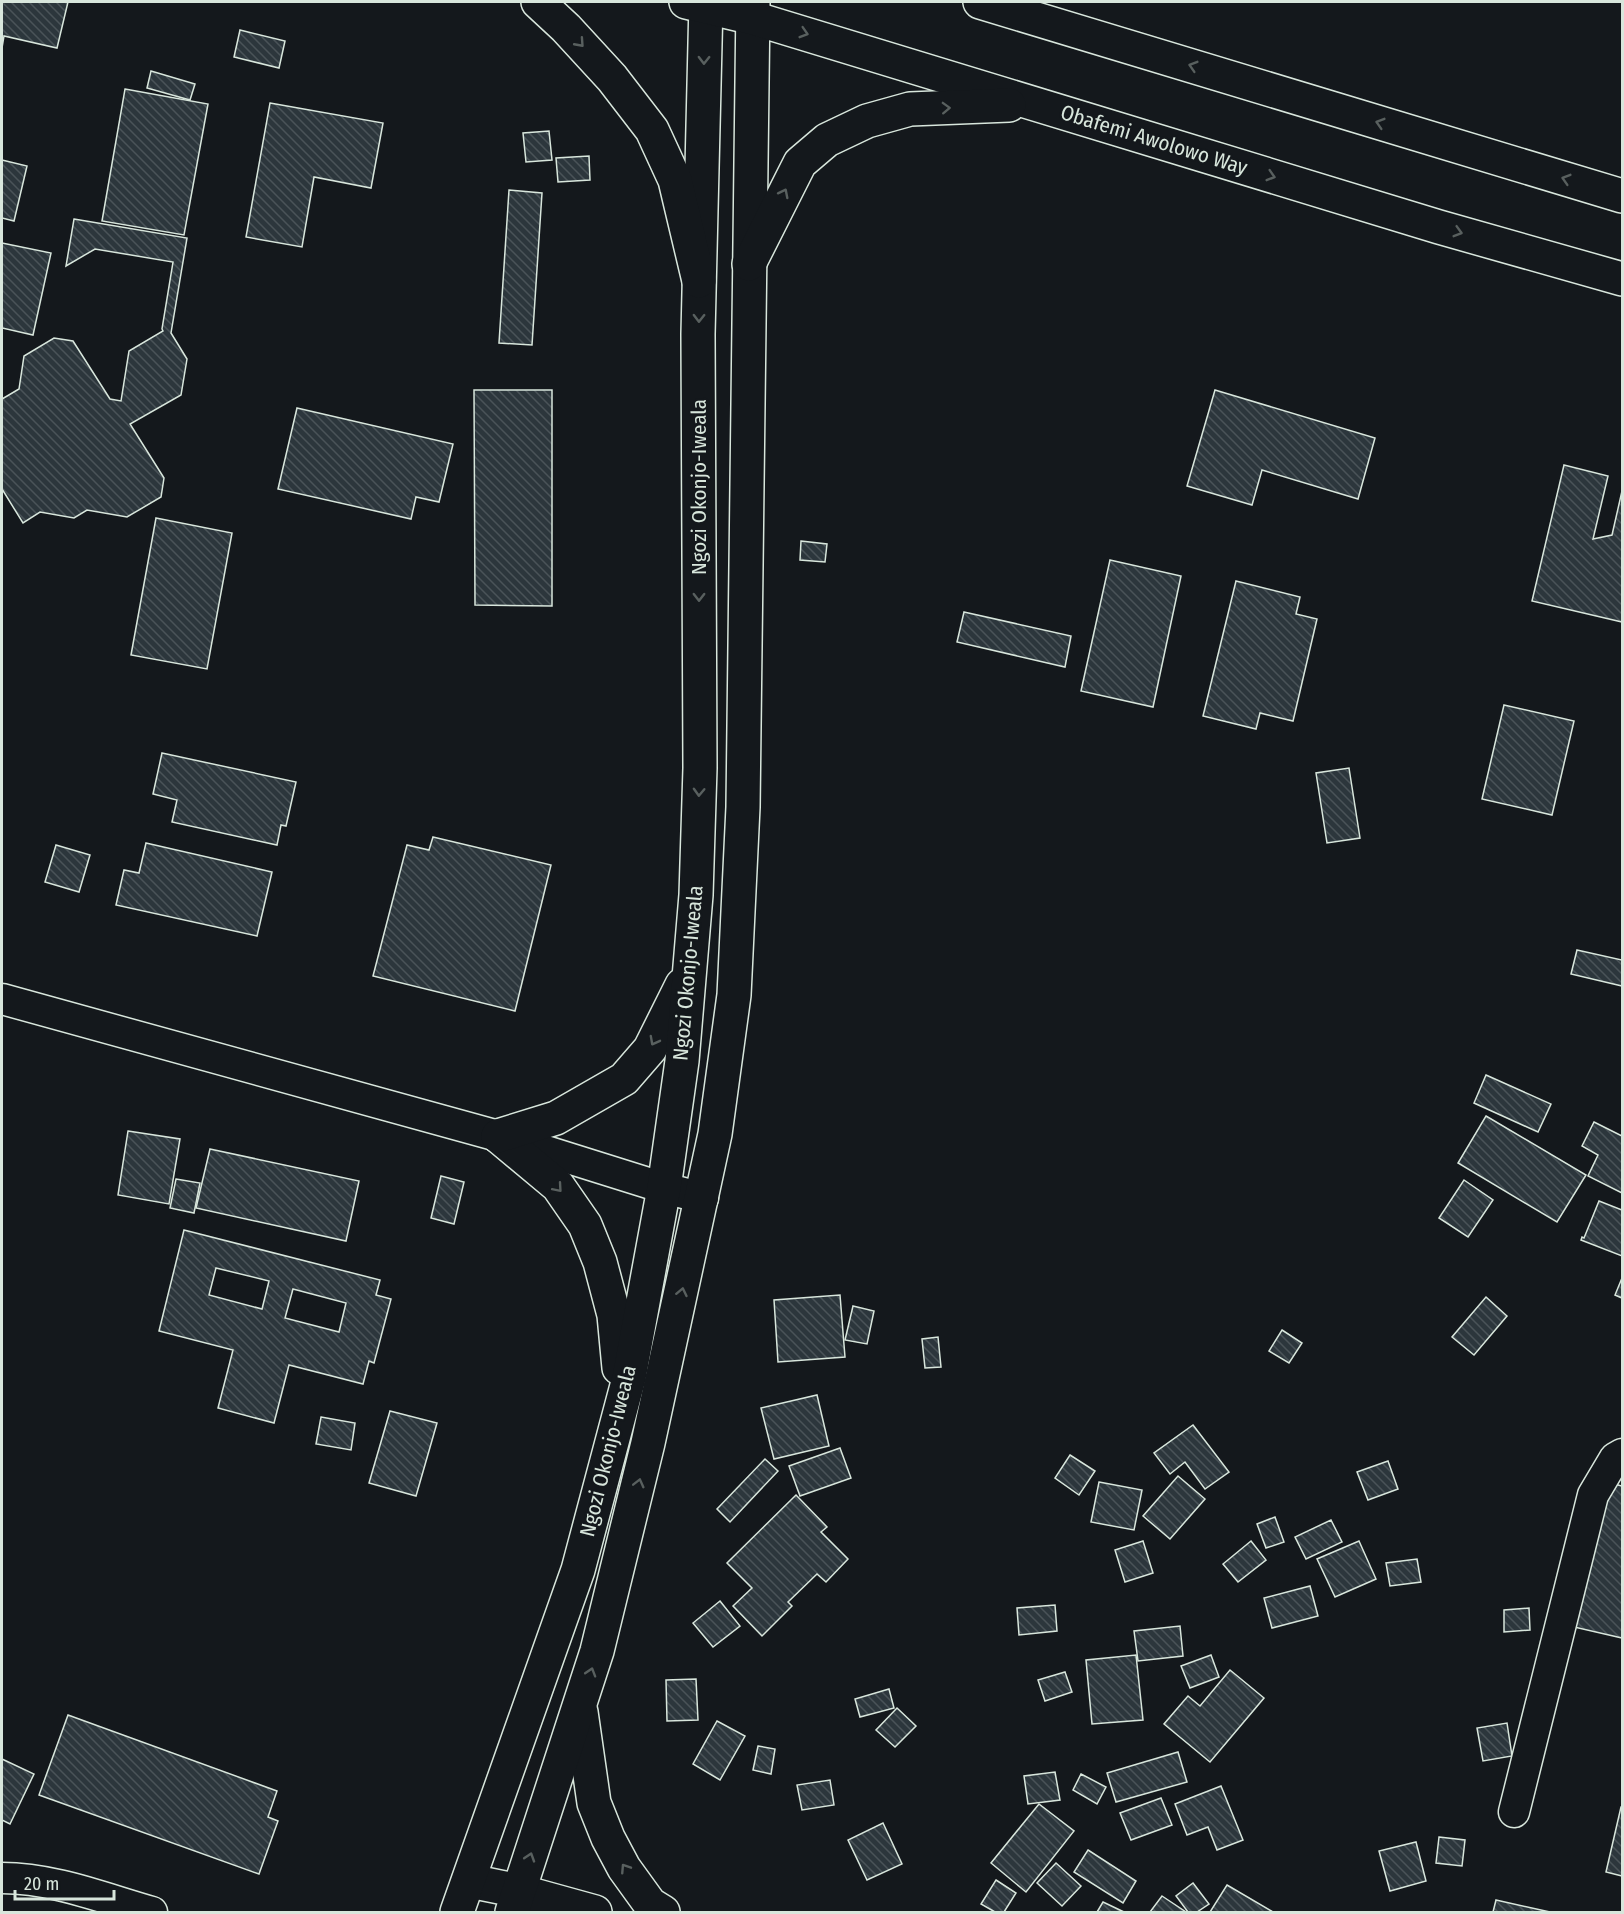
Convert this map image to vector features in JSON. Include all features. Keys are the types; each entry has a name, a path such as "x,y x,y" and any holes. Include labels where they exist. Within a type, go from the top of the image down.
{"street":[{"path":"538,2 567,28 612,78 652,130 675,180 699,280"},
{"path":"984,2 1623,196"},
{"name":"Ngozi Okonjo-Iweala","path":"458,1912 578,1570 629,1378 664,1188 682,1061 696,895 700,768 699,4"},
{"name":"Obafemi Awolowo Way","path":"699,4 753,10 1036,104 1439,227 1623,279"},
{"name":"Ngozi Okonjo-Iweala","path":"515,1902 597,1651 648,1443 703,1198 715,1134 735,987 743,807 753,10"},
{"path":"749,264 800,162 827,140 867,121 910,109 1036,104"},
{"path":"498,1136 556,1118 624,1079 650,1049 689,970"},
{"path":"2,999 498,1136 703,1198"},
{"path":"498,1136 558,1186 585,1225 600,1262 615,1315 622,1402"},
{"path":"1514,1812 1593,1495 1615,1458 1623,1454"},
{"path":"580,1705 594,1803 608,1838 624,1868 650,1904 663,1912"},
{"path":"2,1878 25,1878 48,1882 152,1912"},
{"path":"470,1881 515,1902 596,1912"}],"building":[{"path":"2,2 68,2 57,48 4,36 2,48"},
{"path":"240,30 285,41 279,68 234,57"},
{"path":"151,71 195,84 190,100 147,88"},
{"path":"125,89 208,104 184,235 102,221"},
{"path":"270,103 383,123 371,188 314,177 302,247 246,237"},
{"path":"549,131 552,160 526,162 523,133"},
{"path":"589,156 590,180 558,182 556,158"},
{"path":"2,160 27,166 14,221 2,218"},
{"path":"509,190 542,193 532,345 499,343"},
{"path":"74,219 187,238 171,333 187,359 181,395 130,424 164,478 161,497 127,517 87,510 74,518 40,512 23,523 2,489 2,399 19,389 24,356 54,338 73,341 110,399 121,401 129,351 163,331 173,262 95,249 66,266"},
{"path":"2,243 51,253 33,335 2,328"},
{"path":"474,390 552,390 552,606 475,605"},
{"path":"1215,390 1375,438 1358,499 1262,470 1252,505 1187,486"},
{"path":"297,408 453,444 439,502 416,497 411,519 278,489"},
{"path":"1564,465 1608,476 1593,539 1612,535 1622,491 1622,622 1532,601"},
{"path":"156,518 232,533 207,669 131,655"},
{"path":"801,541 827,544 825,562 800,560"},
{"path":"1110,560 1181,576 1153,707 1081,691"},
{"path":"1236,581 1300,597 1296,614 1317,619 1293,721 1260,713 1256,729 1203,716"},
{"path":"964,612 1071,636 1065,667 957,642"},
{"path":"1504,705 1574,721 1552,815 1482,799"},
{"path":"162,753 296,782 286,826 281,825 277,845 172,822 177,800 153,794"},
{"path":"1349,768 1360,838 1327,843 1316,773"},
{"path":"433,837 551,865 515,1011 373,976 407,845 429,850"},
{"path":"146,843 272,872 257,936 116,905 124,870 139,873"},
{"path":"56,845 90,855 79,892 45,882"},
{"path":"1577,950 1622,960 1622,986 1571,974"},
{"path":"1486,1075 1551,1104 1538,1132 1474,1103"},
{"path":"1486,1116 1586,1175 1557,1222 1458,1163"},
{"path":"1594,1122 1622,1136 1622,1193 1588,1176 1598,1155 1582,1146"},
{"path":"128,1131 180,1139 169,1204 118,1195"},
{"path":"210,1149 359,1181 346,1241 196,1208"},
{"path":"441,1176 464,1182 454,1224 431,1218"},
{"path":"176,1179 200,1183 194,1213 170,1208"},
{"path":"1464,1180 1493,1200 1468,1237 1439,1218"},
{"path":"1599,1201 1622,1210 1622,1256 1581,1240 1582,1237 1584,1238"},
{"path":"184,1230 380,1280 376,1295 391,1299 374,1363 369,1361 363,1384 289,1365 274,1423 218,1408 233,1350 159,1331","holes":["216,1268 269,1281 262,1309 209,1295","293,1289 346,1303 339,1332 285,1318"]},
{"path":"1622,1278 1622,1298 1615,1295"},
{"path":"840,1295 845,1357 778,1362 774,1300"},
{"path":"1486,1297 1507,1316 1474,1355 1452,1337"},
{"path":"853,1306 874,1311 867,1344 845,1340"},
{"path":"1282,1330 1302,1343 1289,1363 1269,1351"},
{"path":"938,1337 941,1367 925,1368 922,1339"},
{"path":"817,1395 829,1446 774,1459 761,1408"},
{"path":"390,1411 437,1423 416,1496 369,1483"},
{"path":"321,1417 355,1423 351,1450 316,1444"},
{"path":"1193,1425 1229,1472 1205,1489 1185,1462 1170,1474 1154,1453"},
{"path":"840,1448 851,1478 800,1496 789,1466"},
{"path":"1070,1455 1095,1471 1079,1495 1055,1478"},
{"path":"765,1459 778,1471 730,1522 717,1509"},
{"path":"1388,1461 1398,1489 1368,1500 1357,1472"},
{"path":"1178,1476 1205,1499 1170,1539 1143,1516"},
{"path":"1099,1482 1142,1490 1134,1530 1091,1522"},
{"path":"1607,1482 1622,1486 1622,1638 1574,1627"},
{"path":"796,1495 827,1527 821,1532 848,1559 826,1582 817,1574 788,1602 792,1606 762,1636 733,1606 752,1588 727,1563"},
{"path":"1275,1517 1284,1542 1266,1548 1257,1524"},
{"path":"1331,1520 1342,1542 1306,1559 1295,1537"},
{"path":"1143,1541 1153,1573 1125,1582 1115,1550"},
{"path":"1251,1541 1266,1560 1238,1582 1223,1564"},
{"path":"1359,1541 1376,1579 1335,1597 1317,1559"},
{"path":"1417,1559 1421,1582 1390,1586 1386,1563"},
{"path":"1310,1586 1318,1616 1272,1628 1264,1598"},
{"path":"720,1601 740,1626 713,1647 693,1623"},
{"path":"1055,1605 1057,1631 1019,1635 1017,1608"},
{"path":"1529,1608 1530,1630 1504,1632 1504,1610"},
{"path":"1180,1626 1183,1656 1138,1661 1134,1631"},
{"path":"1136,1655 1143,1720 1092,1724 1086,1660"},
{"path":"1211,1655 1219,1677 1190,1688 1181,1666"},
{"path":"1230,1670 1264,1698 1210,1762 1164,1724 1188,1696 1200,1706"},
{"path":"1065,1672 1072,1692 1045,1701 1038,1680"},
{"path":"696,1679 698,1720 667,1721 666,1680"},
{"path":"889,1689 894,1708 860,1717 855,1699"},
{"path":"897,1708 916,1726 895,1747 876,1730"},
{"path":"68,1715 277,1791 268,1817 278,1821 259,1874 39,1795"},
{"path":"717,1721 745,1736 720,1780 693,1764"},
{"path":"1507,1723 1512,1756 1483,1761 1477,1728"},
{"path":"758,1746 775,1749 771,1774 753,1770"},
{"path":"1178,1752 1187,1782 1116,1802 1107,1773"},
{"path":"2,1759 34,1774 10,1824 2,1820"},
{"path":"1055,1772 1060,1800 1028,1804 1024,1776"},
{"path":"1081,1774 1106,1787 1097,1804 1073,1790"},
{"path":"830,1780 834,1805 802,1810 797,1785"},
{"path":"1221,1786 1243,1840 1217,1850 1208,1827 1187,1835 1175,1804"},
{"path":"1161,1798 1172,1825 1131,1840 1120,1813"},
{"path":"1039,1804 1074,1831 1026,1892 991,1863"},
{"path":"1622,1807 1622,1876 1606,1872"},
{"path":"883,1823 902,1864 867,1880 848,1840"},
{"path":"1439,1837 1465,1840 1462,1866 1436,1863"},
{"path":"1416,1842 1426,1881 1390,1891 1379,1851"},
{"path":"1088,1850 1136,1881 1123,1903 1074,1872"},
{"path":"1056,1863 1081,1886 1062,1906 1037,1883"},
{"path":"996,1880 1016,1893 1004,1912 995,1912 981,1904"},
{"path":"1193,1883 1209,1904 1197,1912 1188,1912 1176,1896"},
{"path":"1227,1885 1273,1912 1210,1912"},
{"path":"1162,1896 1186,1912 1150,1912"},
{"path":"1496,1900 1550,1912 1493,1912"},
{"path":"1103,1902 1124,1912 1097,1912"}]}
